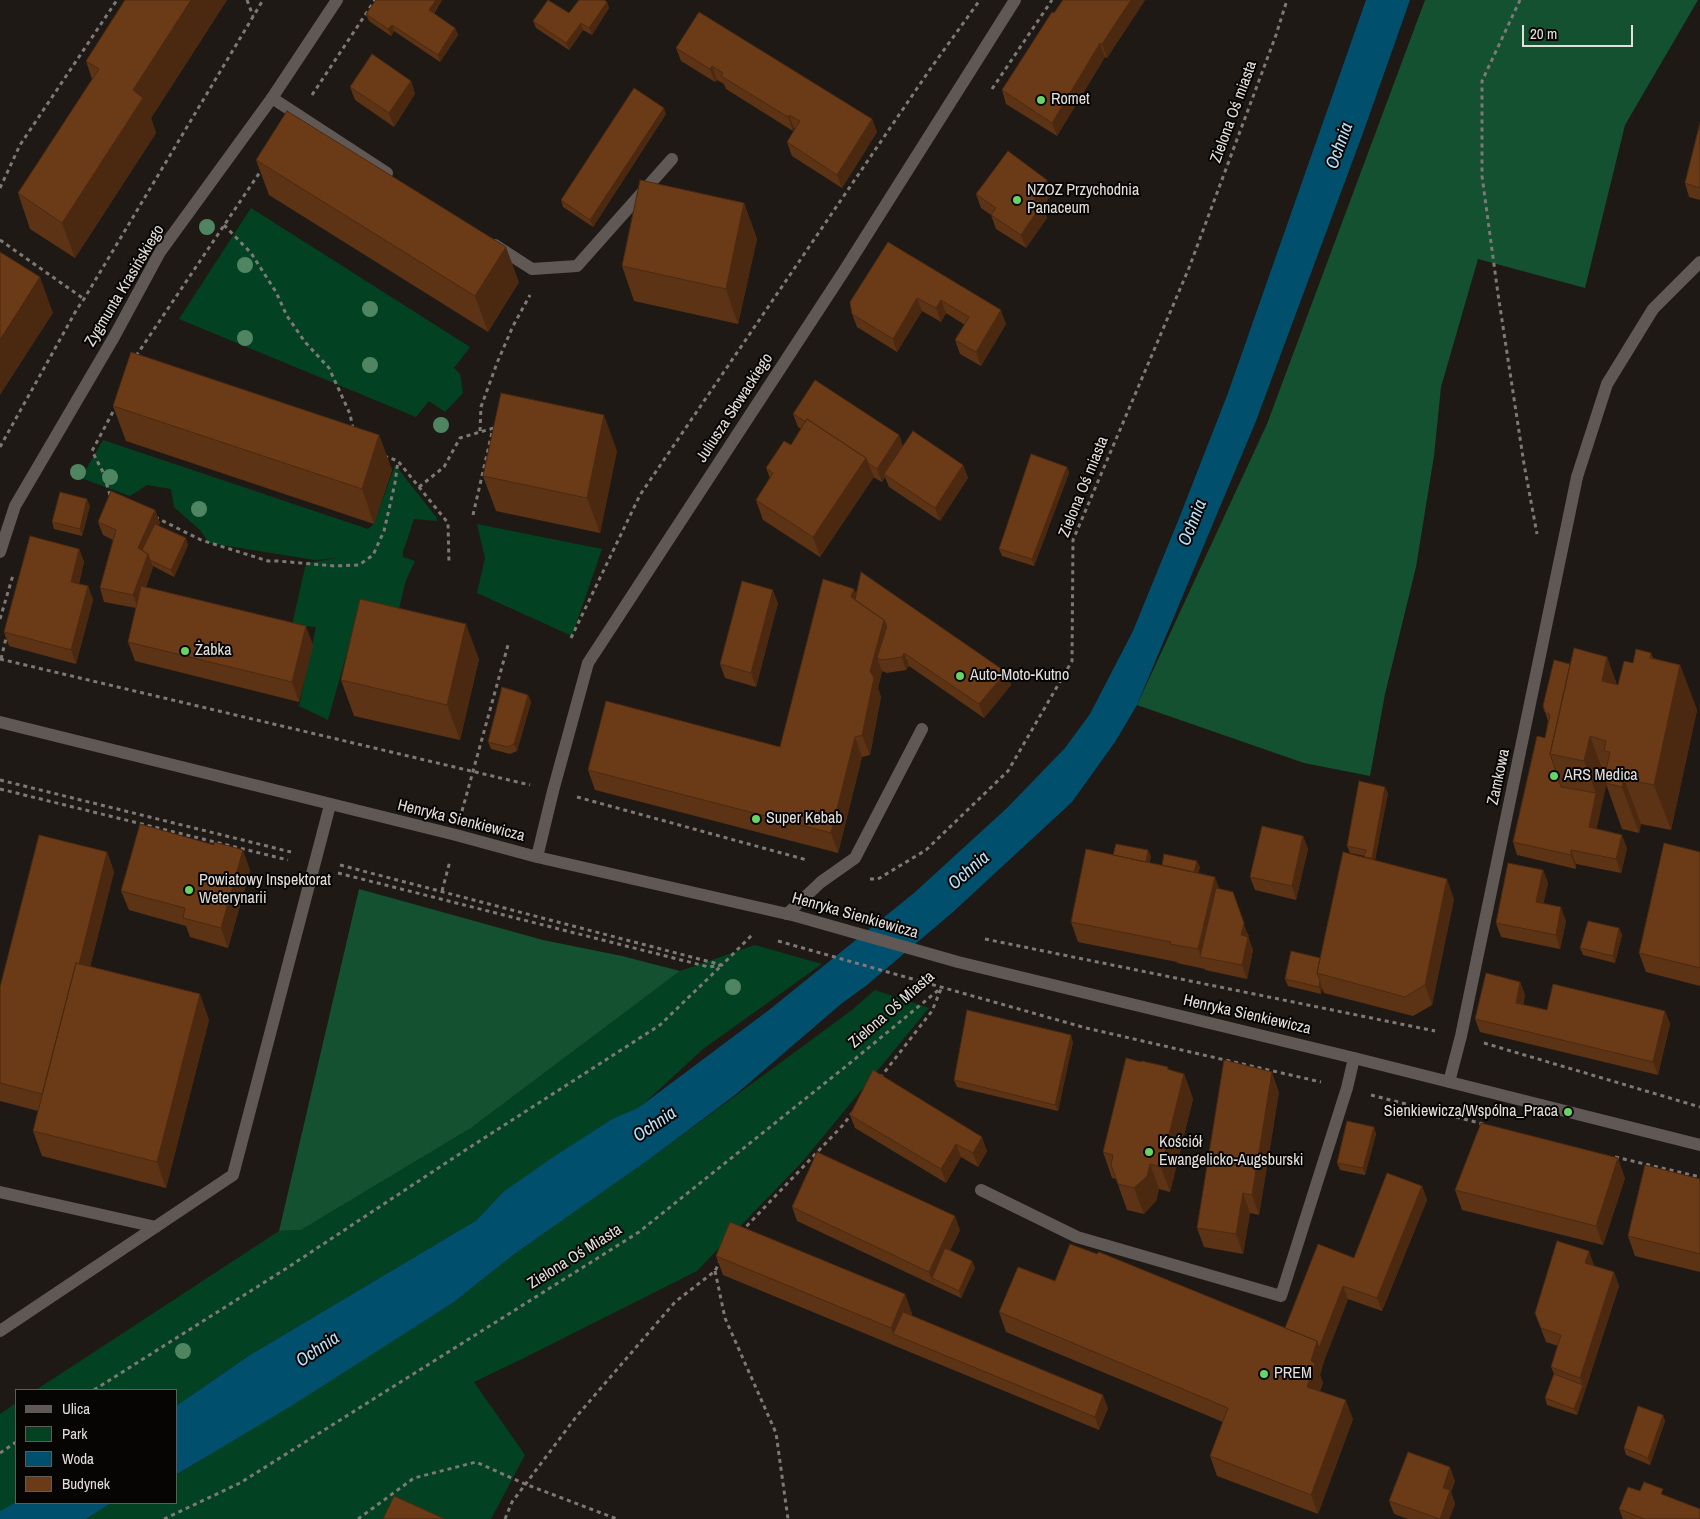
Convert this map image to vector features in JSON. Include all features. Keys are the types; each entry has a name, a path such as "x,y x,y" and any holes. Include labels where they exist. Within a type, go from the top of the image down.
{"street":[{"name":"Zygmunta Krasińskiego","path":"0,552 14,506 114,337 160,252 272,98 337,0"},
{"name":"Juliusza Słowackiego","path":"538,857 553,791 588,662 844,271 1015,0"},
{"path":"272,98 398,181"},
{"path":"482,236 532,269 577,266 672,159"},
{"name":"Zamkowa","path":"1449,1082 1461,1036 1577,477 1607,384 1653,309 1700,262"},
{"name":"Henryka Sienkiewicza","path":"0,722 538,857 787,914 958,962 1354,1058 1700,1145"},
{"path":"787,914 821,882 855,858 922,729"},
{"path":"0,1331 233,1175 330,805"},
{"path":"981,1190 1077,1237 1282,1296 1344,1098 1354,1058"},
{"path":"0,1192 156,1227"}],"path":[{"path":"0,188 20,145 117,0"},
{"path":"247,0 253,16"},
{"path":"0,447 77,309 263,0"},
{"path":"298,115 376,0"},
{"path":"569,644 640,495 933,65 980,0"},
{"name":"Zielona Oś miasta","path":"868,879 878,879 926,850 1008,771 1072,661 1073,540 1189,268 1276,35 1287,0"},
{"path":"1520,0 1482,81 1482,176 1518,426 1538,540"},
{"path":"132,362 266,162"},
{"path":"224,225 251,253 265,273 287,316 305,342 329,368 350,414 353,430"},
{"path":"0,240 84,299"},
{"path":"480,431 481,407 513,326 528,300 538,269"},
{"path":"112,499 103,472 92,451 116,407"},
{"path":"419,486 444,467 460,438 500,426"},
{"path":"473,515 493,428"},
{"path":"382,455 398,461 448,523 449,564"},
{"path":"152,516 200,540 268,561 334,566 359,565 374,555 384,531 398,461"},
{"path":"0,619 14,571"},
{"path":"8,630 0,659 472,770 813,861"},
{"path":"442,891 472,770 508,645"},
{"path":"0,780 709,968 722,965"},
{"path":"0,789 442,891 722,965"},
{"path":"96,1389 287,1268 660,1025 753,934 758,935"},
{"path":"978,938 1461,1036 1700,1107"},
{"path":"773,940 941,988 932,1011 879,1079"},
{"name":"Zielona Oś Miasta","path":"164,1519 240,1483 639,1232 941,988 958,962"},
{"path":"735,1238 843,1125 855,1110"},
{"path":"505,1519 512,1502 576,1417 675,1302 715,1271 724,1254"},
{"path":"715,1271 725,1318 776,1433 788,1519"},
{"path":"0,1453 15,1443"},
{"path":"358,1519 414,1478 476,1462 525,1484 617,1519"}],"green space":[{"path":"1425,0 1698,0 1625,125 1585,288 1478,259 1441,387 1434,456 1416,567 1385,694 1370,776 1304,763 1137,705 1267,424"},
{"path":"251,208 470,347 454,368 460,374 463,393 445,412 429,401 416,417 179,319"},
{"path":"103,440 368,529 374,524 395,465 437,518 437,521 414,519 403,557 415,561 406,580 394,629 352,635 328,720 299,706 316,627 292,625 306,563 338,558 315,560 209,543 200,530 174,507 171,489 147,485 130,496 81,478"},
{"path":"477,524 602,549 572,636 477,593 485,558"},
{"path":"359,889 543,940 622,956 680,971 471,1128 301,1230 279,1231"},
{"path":"755,945 822,964 703,1049 638,1109 612,1119 503,1192 477,1220 250,1355 178,1405 178,1389 38,1389 279,1231 301,1230 471,1128 680,971"},
{"path":"875,990 929,1008 803,1161 697,1271 474,1382 525,1455 491,1519 86,1519 109,1504 178,1504 178,1473 454,1302 513,1255 651,1158 852,1010"},
{"path":"15,1404 15,1503 0,1511 0,1414"}],"water":[{"name":"Ochnia","path":"1366,0 1410,0 1363,133 1256,421 1137,705 1115,742 1072,802 953,912 867,985 841,1004 735,1095 651,1158 513,1255 454,1302 291,1406 178,1473 178,1405 250,1355 477,1220 503,1192 612,1119 638,1108 769,1010 914,893 1007,808 1065,748 1090,714 1133,631 1228,393"},
{"path":"15,1503 109,1504 86,1519 0,1519 0,1511"}],"building":[{"path":"125,0 191,0 133,90 143,98 62,223 18,193 99,69 86,61"},
{"path":"376,0 436,0 429,10 455,28 438,55 392,25 388,29 366,14"},
{"path":"548,0 569,13 579,0 604,0 607,2 589,28 581,23 566,43 533,21"},
{"path":"1063,0 1131,0 1102,44 1100,43 1052,123 1002,90 1052,12 1054,13"},
{"path":"699,12 872,119 837,175 787,142 800,121 789,115 788,117 721,76 723,73 712,66 710,69 676,48"},
{"path":"372,54 411,81 389,113 350,87"},
{"path":"634,88 664,108 590,220 561,200"},
{"path":"287,111 506,247 475,296 256,160"},
{"path":"1700,123 1700,188 1685,183"},
{"name":"NZOZ Przychodnia Panaceum","path":"1008,151 1047,180 1034,199 1042,204 1021,235 991,215 996,208 976,194"},
{"path":"640,180 744,203 726,289 622,266"},
{"path":"888,242 1001,310 976,352 955,340 969,317 941,300 936,308 917,298 893,339 852,314 850,302"},
{"path":"0,252 40,277 0,340"},
{"path":"131,352 379,435 362,489 113,406"},
{"path":"815,380 899,435 877,469 868,463 866,458 807,419 806,422 793,414"},
{"path":"501,393 604,415 587,498 483,476"},
{"path":"807,419 866,458 813,537 756,500 773,473 766,468 784,441 791,445"},
{"path":"913,431 963,465 935,508 884,474"},
{"path":"1031,454 1067,467 1032,559 999,549"},
{"path":"111,491 155,510 138,548 148,554 133,595 100,588 116,530 98,522"},
{"path":"60,492 87,499 80,529 52,522"},
{"path":"155,524 186,538 171,570 150,560 148,554 142,550"},
{"path":"30,536 79,549 71,582 88,586 71,650 4,632"},
{"path":"861,572 1006,672 979,704 904,653 902,657 882,660 877,658 887,626 884,620 855,600"},
{"path":"823,579 854,589 851,597 884,620 870,671 874,678 862,735 855,737 831,833 588,770 606,701 780,747"},
{"path":"742,581 773,590 751,673 720,664"},
{"path":"141,586 306,626 292,682 128,642"},
{"path":"360,599 466,624 447,705 341,680"},
{"path":"1574,648 1607,657 1602,681 1618,685 1624,661 1633,663 1636,649 1651,653 1650,658 1680,665 1654,785 1624,779 1622,787 1606,783 1608,775 1605,774 1610,752 1604,751 1606,741 1590,736 1584,761 1550,754"},
{"path":"1554,660 1570,664 1550,754 1561,787 1596,793 1589,827 1622,835 1616,859 1571,850 1571,855 1513,842 1537,736 1545,738 1550,715 1545,712 1543,706"},
{"path":"502,687 528,695 514,744 508,747 488,742"},
{"path":"1359,781 1385,787 1372,858 1364,857 1366,850 1347,846"},
{"name":"Powiatowy Inspektorat Weterynarii","path":"140,824 214,845 214,842 243,850 221,928 183,918 185,908 121,891"},
{"path":"1262,826 1303,836 1292,886 1250,877"},
{"path":"39,835 107,852 79,964 76,963 42,1094 0,1083 0,987"},
{"path":"1664,843 1700,852 1700,968 1639,953"},
{"path":"1116,844 1148,850 1146,862 1113,855"},
{"path":"1086,849 1215,877 1198,949 1071,922"},
{"path":"1343,852 1447,879 1425,985 1405,997 1317,973"},
{"path":"1164,854 1197,861 1194,872 1162,865"},
{"path":"1508,863 1543,870 1536,902 1561,907 1556,935 1496,923"},
{"path":"1216,888 1233,892 1244,923 1241,935 1248,937 1242,965 1200,957"},
{"path":"1588,921 1619,928 1613,956 1580,948"},
{"path":"1291,951 1320,958 1317,973 1320,981 1319,987 1285,979"},
{"path":"76,963 200,994 157,1162 33,1131"},
{"path":"1486,973 1520,982 1516,1003 1547,1010 1553,984 1665,1011 1653,1062 1475,1019"},
{"path":"967,1010 1071,1035 1055,1105 954,1080"},
{"name":"Kościół Ewangelicko-Augsburski","path":"1126,1058 1168,1067 1167,1069 1184,1074 1161,1167 1150,1164 1147,1176 1134,1188 1118,1184 1111,1165 1113,1155 1103,1152"},
{"path":"1224,1060 1272,1072 1252,1195 1243,1193 1236,1234 1197,1228"},
{"path":"873,1070 982,1137 973,1153 956,1144 941,1169 850,1115"},
{"path":"1347,1121 1374,1127 1363,1168 1337,1163"},
{"path":"1481,1123 1618,1158 1596,1226 1455,1190"},
{"path":"817,1152 955,1216 929,1272 792,1207"},
{"path":"1645,1165 1700,1179 1700,1254 1628,1236"},
{"path":"1387,1173 1422,1186 1377,1298 1343,1286 1319,1348 1317,1341 1285,1328 1318,1244 1354,1258"},
{"path":"730,1222 905,1294 891,1328 716,1256"},
{"path":"1557,1241 1589,1251 1585,1263 1614,1272 1580,1378 1551,1367 1561,1335 1541,1328 1535,1313"},
{"path":"1070,1244 1097,1254 1099,1252 1317,1341 1311,1361 1315,1364 1307,1387 1346,1400 1311,1495 1210,1456 1228,1408 999,1312 1018,1267 1055,1281"},
{"path":"945,1248 972,1261 959,1291 932,1278"},
{"path":"903,1312 1103,1395 1095,1417 893,1334"},
{"path":"1554,1374 1583,1385 1574,1409 1545,1398"},
{"path":"1638,1406 1663,1415 1648,1458 1624,1448"},
{"path":"1408,1452 1450,1467 1443,1488 1450,1490 1440,1519 1389,1501"},
{"path":"1644,1482 1663,1489 1661,1494 1700,1509 1700,1519 1645,1519 1619,1509 1628,1487 1640,1491"},
{"path":"394,1496 445,1519 383,1519"}],"place":[{"name":"Romet","path":"1041,100"},
{"name":"NZOZ Przychodnia Panaceum","path":"1017,200"},
{"name":"Żabka","path":"185,651"},
{"name":"Auto-Moto-Kutno","path":"960,676"},
{"name":"ARS Medica","path":"1554,776"},
{"name":"Super Kebab","path":"756,819"},
{"name":"Powiatowy Inspektorat Weterynarii","path":"189,890"},
{"name":"Sienkiewicza/Wspólna_Praca","path":"1568,1112"},
{"name":"Kościół Ewangelicko-Augsburski","path":"1149,1152"},
{"name":"PREM","path":"1264,1374"}]}
